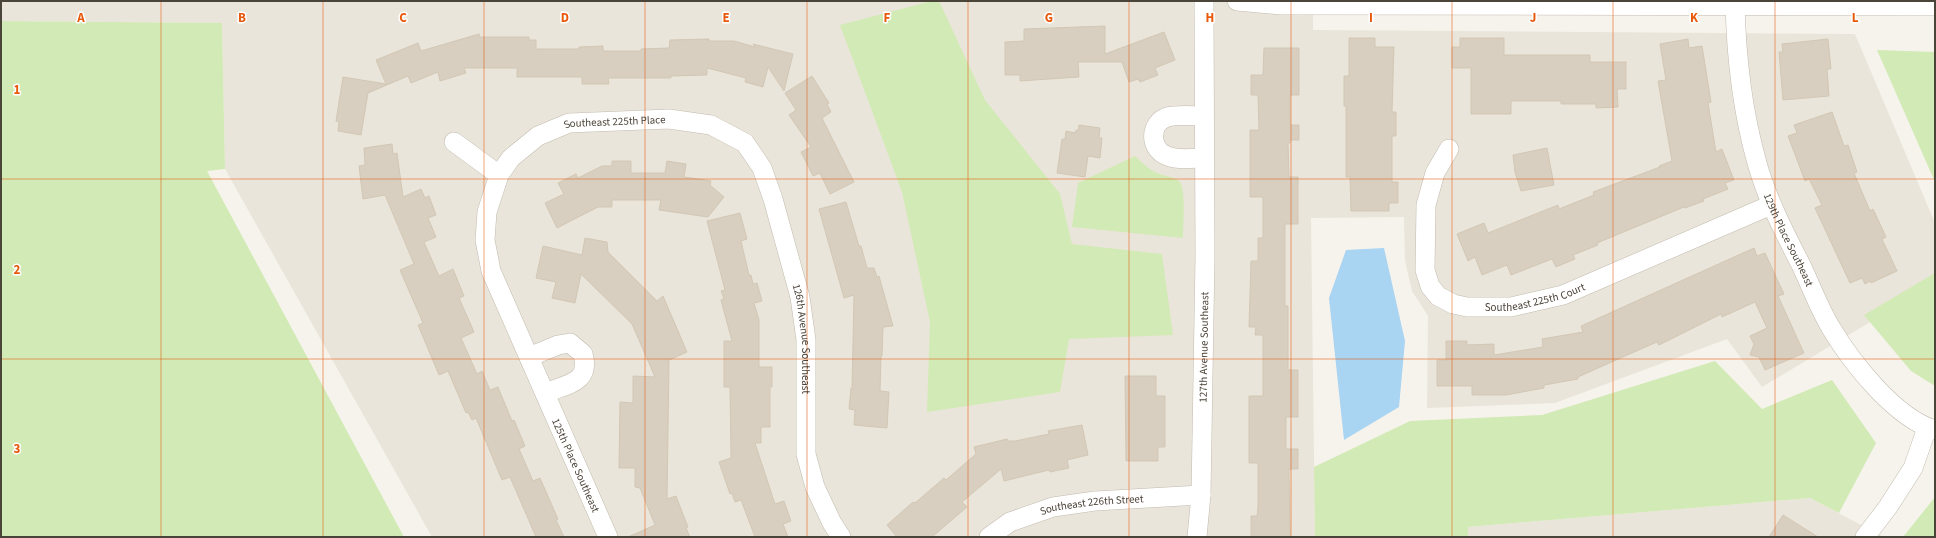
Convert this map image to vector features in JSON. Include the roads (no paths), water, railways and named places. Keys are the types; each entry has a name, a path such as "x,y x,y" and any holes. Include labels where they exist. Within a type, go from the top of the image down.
{"street":[{"name":"127th Avenue Southeast","path":"1197,537 1201,494 1204,1"},
{"path":"1237,1 1282,5 1735,3 1935,6"},
{"name":"129th Place Southeast","path":"1735,3 1739,77 1757,162 1771,205 1831,328 1873,386 1894,406 1931,429"},
{"path":"1204,116 1166,117 1159,122 1155,128 1153,136 1154,144 1159,151 1166,156 1174,158 1204,158"},
{"name":"Southeast 225th Place","path":"499,175 511,158 538,136 569,123 669,119 711,125 745,143"},
{"path":"454,142 499,175"},
{"name":"126th Avenue Southeast","path":"745,143 762,168 774,199 800,297 806,340 806,454 815,487 832,523 841,537"},
{"name":"Southeast 225th Court","path":"1449,149 1435,173 1426,205 1425,270 1430,286 1438,296 1453,304 1467,307 1511,307 1563,295 1771,205"},
{"name":"125th Place Southeast","path":"499,175 487,212 485,240 491,271 608,537"},
{"path":"529,357 558,345 570,344 583,354 585,370 580,379 545,393"},
{"path":"1865,537 1913,468 1931,429"},
{"name":"Southeast 226th Street","path":"989,537 1010,522 1053,507 1095,501 1201,494"}],"water":[{"path":"1384,248 1405,341 1399,407 1344,440 1329,298 1346,250"}]}
